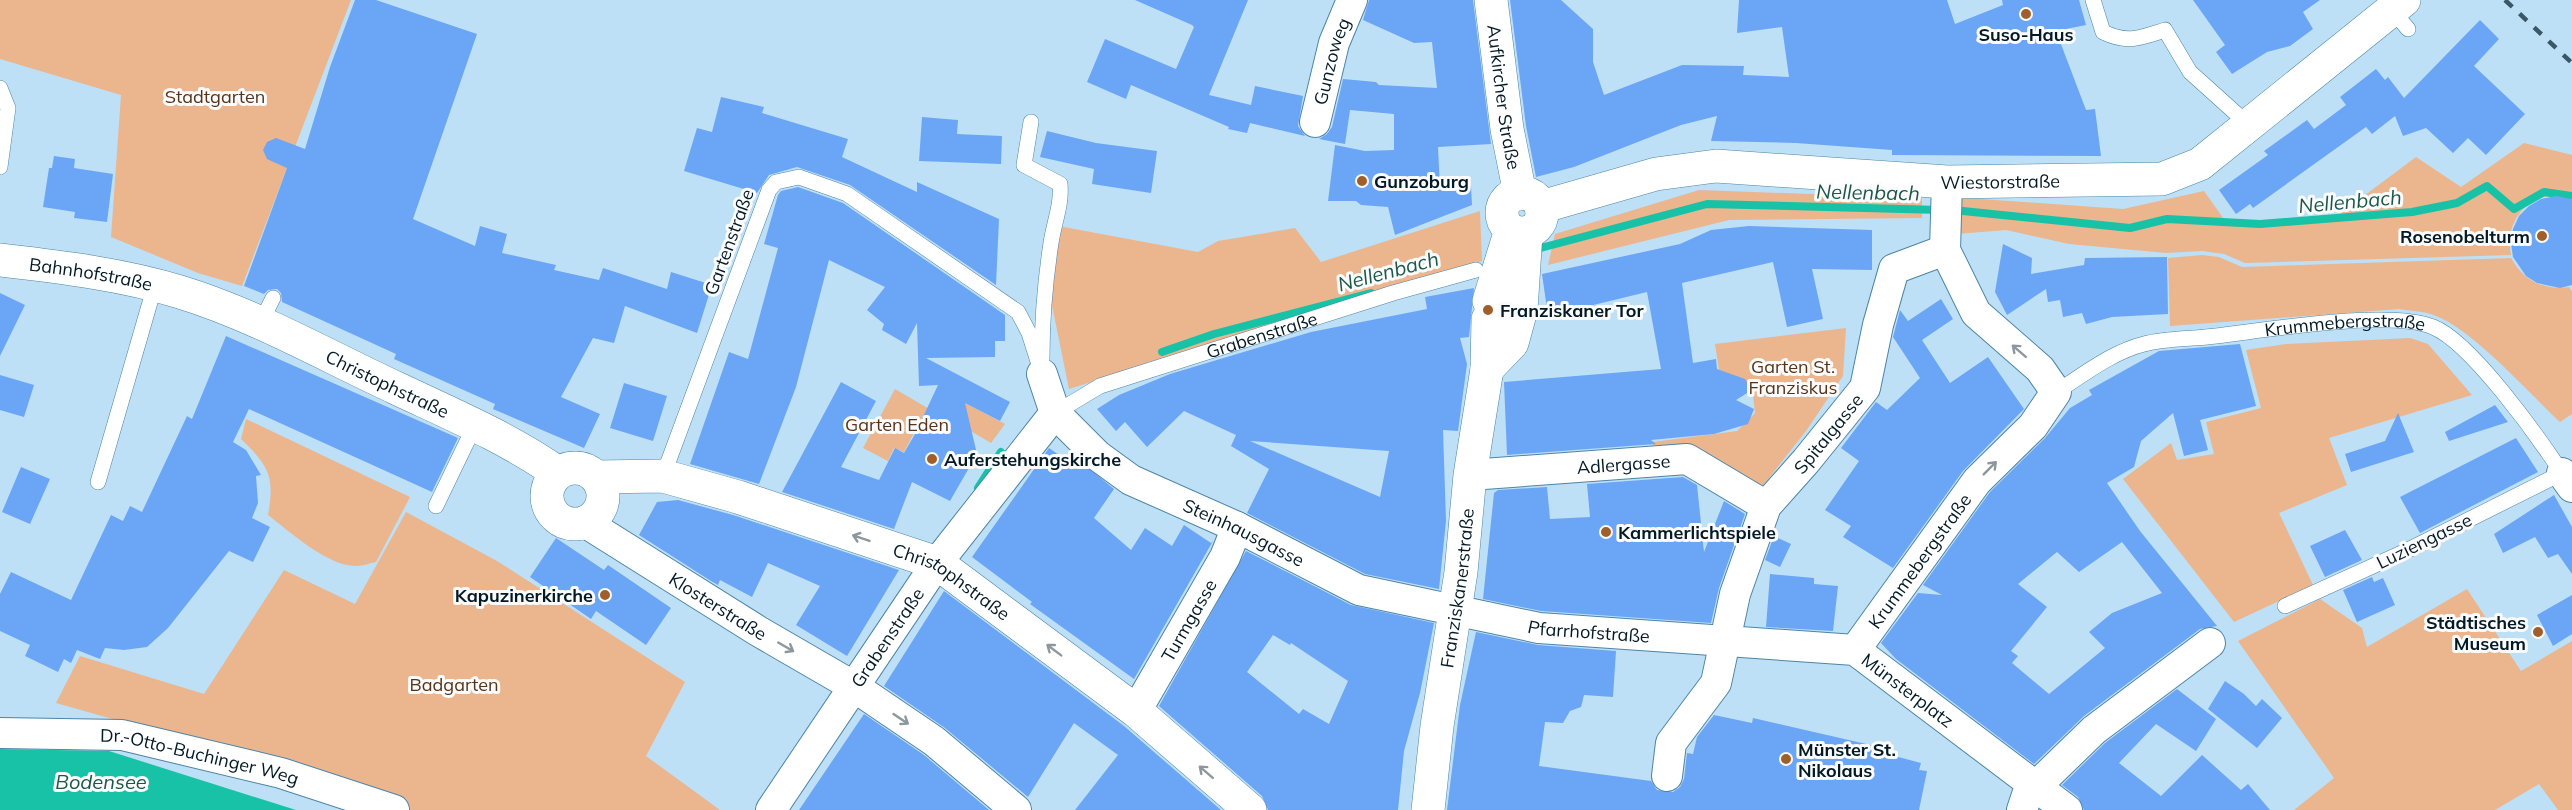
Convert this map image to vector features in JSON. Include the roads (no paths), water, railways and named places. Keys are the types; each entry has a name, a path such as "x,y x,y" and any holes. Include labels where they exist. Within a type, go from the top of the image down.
{"street":[{"name":"Gunzoweg","path":"1315,122 1334,44 1352,0"},
{"name":"Aufkircher Straße","path":"1491,0 1507,129 1524,216"},
{"name":"Wiestorstraße","path":"1524,216 1656,174 1716,166 1946,189 2162,179 2200,164 2401,13"},
{"path":"1946,189 1945,238 1976,314 2040,369 2056,392"},
{"name":"Franziskanerstraße","path":"1428,810 1455,611 1470,475 1487,369 1495,289 1524,216"},
{"name":"Spitalgasse","path":"1667,776 1671,743 1716,683 1723,639 1735,594 1766,506 1865,388 1878,325 1894,269 1945,238"},
{"name":"Bahnhofstraße","path":"0,260 167,289"},
{"name":"Christophstraße","path":"167,289 266,311 537,459 552,482 576,468 587,470 596,477 663,476 738,497 937,563 1136,711 1250,810"},
{"name":"Franziskanerstraße","path":"1487,369 1512,343 1521,310 1495,289"},
{"path":"1042,374 1055,413"},
{"name":"Krummebergstraße","path":"1855,650 1977,481 2033,426 2056,392"},
{"name":"Steinhausgasse","path":"1055,413 1098,456 1131,480 1237,527 1359,590 1455,611"},
{"name":"Grabenstraße","path":"771,810 937,563 1055,413"},
{"name":"Adlergasse","path":"1470,475 1687,459 1766,506"},
{"path":"552,482 548,506 554,516 575,525 586,523 594,517 602,503 603,493 596,477"},
{"name":"Klosterstraße","path":"586,523 758,631 853,686 934,741 1016,810"},
{"name":"Turmgasse","path":"1136,711 1226,557 1237,527"},
{"name":"Pfarrhofstraße","path":"1455,611 1539,628 1723,639"},
{"name":"Münsterplatz","path":"1723,639 1855,650 2029,799 2067,810"},
{"path":"2029,799 2094,730 2210,643"},
{"name":"Dr.-Otto-Buchinger Weg","path":"0,733 122,735 280,773 394,810"}],"lane":[{"path":"2092,0 2103,32 2120,40 2138,38 2165,30 2190,72 2250,126"},
{"path":"0,88 8,108 0,167"},
{"path":"1031,122 1024,165 1060,184 1061,201 1053,225 1042,302 1042,374"},
{"name":"Gartenstraße","path":"663,476 769,190 776,182 799,177 847,194 1018,312 1029,333 1042,374"},
{"path":"98,482 167,289"},
{"name":"Grabenstraße","path":"1055,413 1100,386 1382,296 1495,289"},
{"name":"Krummebergstraße","path":"2056,392 2098,364 2144,344 2290,328 2404,319 2435,327 2457,344 2503,393 2567,480"},
{"path":"436,506 475,426"},
{"name":"Luziengasse","path":"2285,606 2567,480"}],"water":[{"name":"Bodensee","path":"0,749 109,751 296,810 0,810"}],"waterway":[{"name":"Nellenbach","path":"1953,210 2130,228 2167,219 2260,224 2412,212 2457,203 2487,186 2514,209 2544,192 2572,196"},
{"name":"Nellenbach","path":"1533,250 1707,204 1941,210"},
{"name":"Nellenbach","path":"1162,352 1214,334 1371,293"},
{"path":"978,488 1001,452"}],"railway":[{"path":"2505,0 2572,63"}],"place":[{"name":"Suso-Haus","path":"2026,14"},
{"name":"Gunzoburg","path":"1362,181"},
{"name":"Rosenobelturm","path":"2542,236"},
{"name":"Franziskaner Tor","path":"1488,310"},
{"name":"Auferstehungskirche","path":"932,459"},
{"name":"Kammerlichtspiele","path":"1606,532"},
{"name":"Kapuzinerkirche","path":"605,595"},
{"name":"Städtisches Museum","path":"2538,632"},
{"name":"Münster St. Nikolaus","path":"1786,759"}],"park label":[{"name":"Stadtgarten","path":"215,96"},
{"name":"Garten St. Franziskus","path":"1793,376"},
{"name":"Garten Eden","path":"897,424"},
{"name":"Badgarten","path":"454,684"}]}
